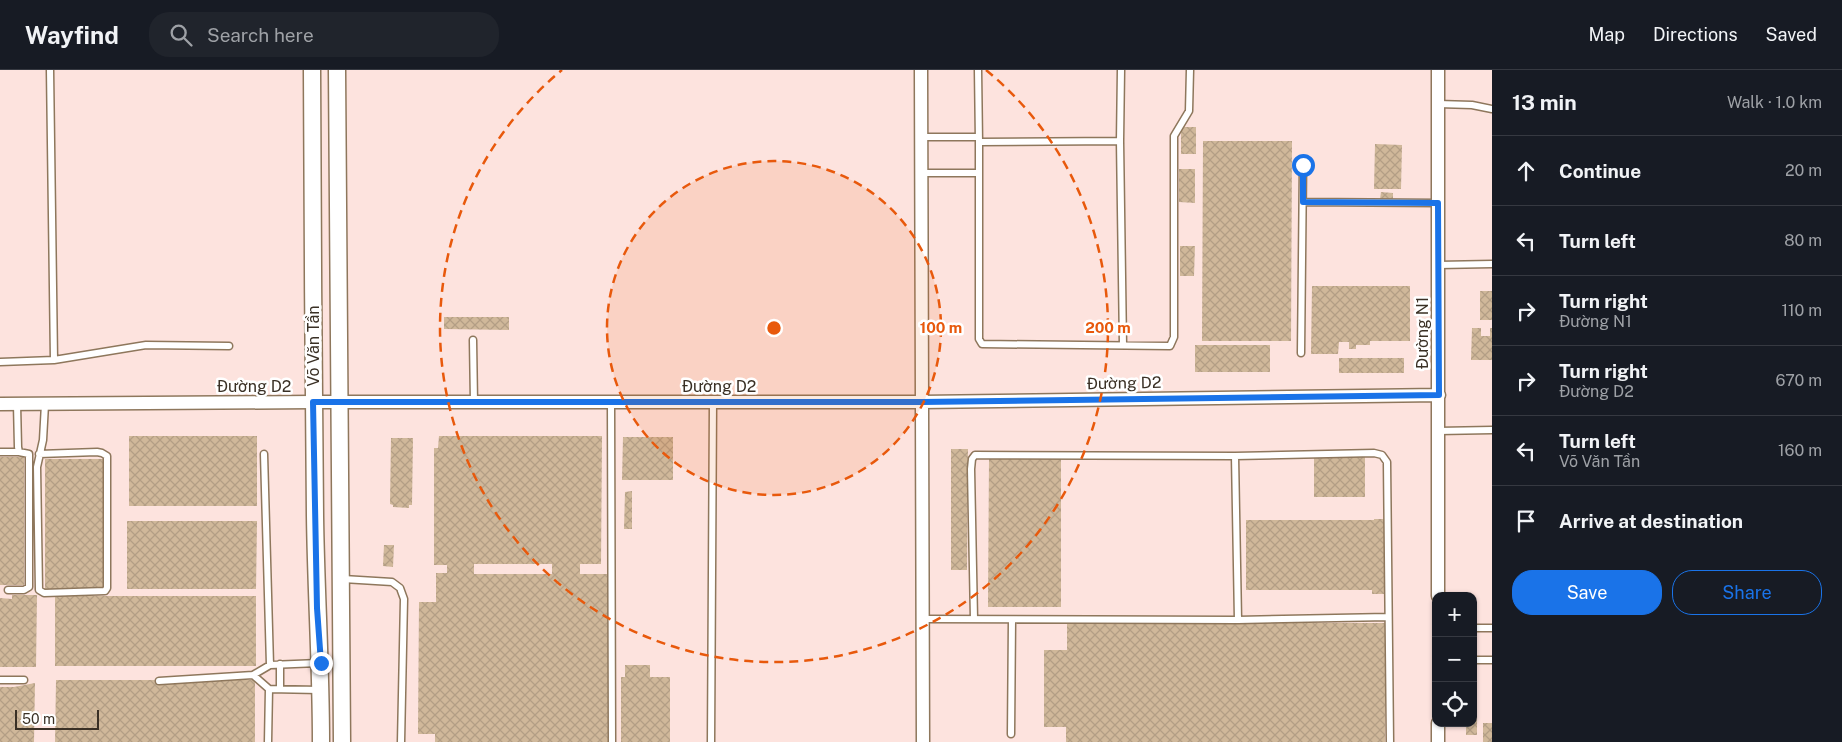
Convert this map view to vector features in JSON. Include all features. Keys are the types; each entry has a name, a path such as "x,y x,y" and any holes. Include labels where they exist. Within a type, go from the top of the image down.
{"street":[{"name":"Võ Văn Tần","path":"312,70 313,402 317,608 321,663 321,742"},
{"name":"Võ Văn Tần","path":"337,70 337,199 341,403 342,742"},
{"path":"921,70 923,742"},
{"name":"Đường N1","path":"1438,70 1438,592"},
{"name":"Đường D2","path":"0,404 922,402 1439,395"},
{"path":"1438,727 1438,742"}],"lane":[{"path":"50,70 54,360"},
{"path":"978,70 979,339 982,344 1170,346 1173,343 1174,136 1190,111 1190,70"},
{"path":"1121,70 1120,140 1123,345"},
{"path":"1438,104 1472,105 1492,109"},
{"path":"921,137 1120,140"},
{"path":"1301,353 1303,165"},
{"path":"921,173 979,173"},
{"path":"1303,202 1438,203"},
{"path":"1438,266 1492,264"},
{"path":"473,340 474,403"},
{"path":"0,362 54,360 146,345 229,346"},
{"path":"611,402 612,742"},
{"path":"711,742 713,402"},
{"path":"16,404 19,452"},
{"path":"39,454 102,452 107,456 107,581 105,591 44,593 39,590 37,467 39,454 43,440 45,404"},
{"path":"1438,431 1492,430"},
{"path":"0,452 29,454 29,587 24,590 8,590"},
{"path":"974,620 971,469 972,458 975,455 1235,456 1374,453 1382,455 1387,462 1390,742"},
{"path":"264,454 270,664"},
{"path":"1235,456 1238,620"},
{"path":"341,579 392,582 400,588 404,599 401,742"},
{"path":"923,620 1238,620 1388,617"},
{"path":"1011,734 1012,620"},
{"path":"1477,628 1492,628"},
{"path":"1477,660 1492,660"},
{"path":"159,681 253,675 270,664 321,663"},
{"path":"280,664 280,689"},
{"path":"253,675 269,689 321,690"},
{"path":"0,680 24,680"},
{"path":"268,742 269,689"}],"shaded area":[{"path":"0,70 1492,70 1492,742 0,742"}],"building":[{"path":"1181,127 1196,127 1196,154 1181,154"},
{"path":"1203,141 1292,141 1291,341 1202,341"},
{"path":"1375,144 1402,145 1401,189 1374,189"},
{"path":"1179,169 1195,169 1195,203 1179,202"},
{"path":"1381,192 1393,193 1393,200 1380,199"},
{"path":"1180,246 1195,246 1194,276 1180,276"},
{"path":"1312,286 1410,286 1410,341 1370,341 1370,345 1356,345 1356,349 1349,349 1349,342 1339,342 1338,354 1311,354"},
{"path":"1480,291 1492,291 1492,320 1480,320"},
{"path":"444,317 509,317 509,330 444,329"},
{"path":"1472,328 1481,328 1481,336 1490,336 1490,328 1492,328 1492,360 1471,360"},
{"path":"1195,345 1270,345 1270,372 1195,372"},
{"path":"1339,358 1404,358 1404,373 1339,373"},
{"path":"129,436 257,436 257,506 129,506"},
{"path":"439,436 602,436 601,564 580,564 580,574 609,574 608,742 435,742 435,734 418,734 419,602 436,602 436,573 447,573 447,565 434,565 434,448 438,448","holes":["474,564 552,564 552,574 474,574"]},
{"path":"623,437 673,437 673,480 622,480"},
{"path":"391,438 413,438 412,505 409,505 409,508 393,507 390,504"},
{"path":"951,449 968,449 967,570 951,570"},
{"path":"0,457 24,457 24,585 0,585"},
{"path":"1314,457 1365,457 1365,497 1314,497"},
{"path":"45,459 107,459 106,590 45,590"},
{"path":"989,459 1061,459 1061,607 988,607"},
{"path":"632,491 632,529 624,529 625,492"},
{"path":"1384,519 1384,594 1372,594 1372,590 1246,590 1246,520"},
{"path":"127,521 257,521 256,589 127,589"},
{"path":"384,545 394,545 393,567 383,566"},
{"path":"12,595 37,595 36,667 0,667 0,598 12,599"},
{"path":"55,596 256,596 256,666 55,666"},
{"path":"1067,623 1386,623 1385,742 1066,742 1066,727 1044,727 1044,650 1067,650"},
{"path":"625,665 650,665 650,677 670,677 670,742 621,742 621,677 625,677"},
{"path":"56,680 255,680 255,742 55,742"},
{"path":"35,683 34,742 0,742 0,687 14,687"},
{"path":"1483,723 1492,723 1492,742 1483,742"},
{"path":"1466,727 1477,727 1477,735 1466,735"}],"route":[{"path":"321,663 317,608 313,402 922,402 1439,395 1438,203 1303,202 1303,165"}]}
